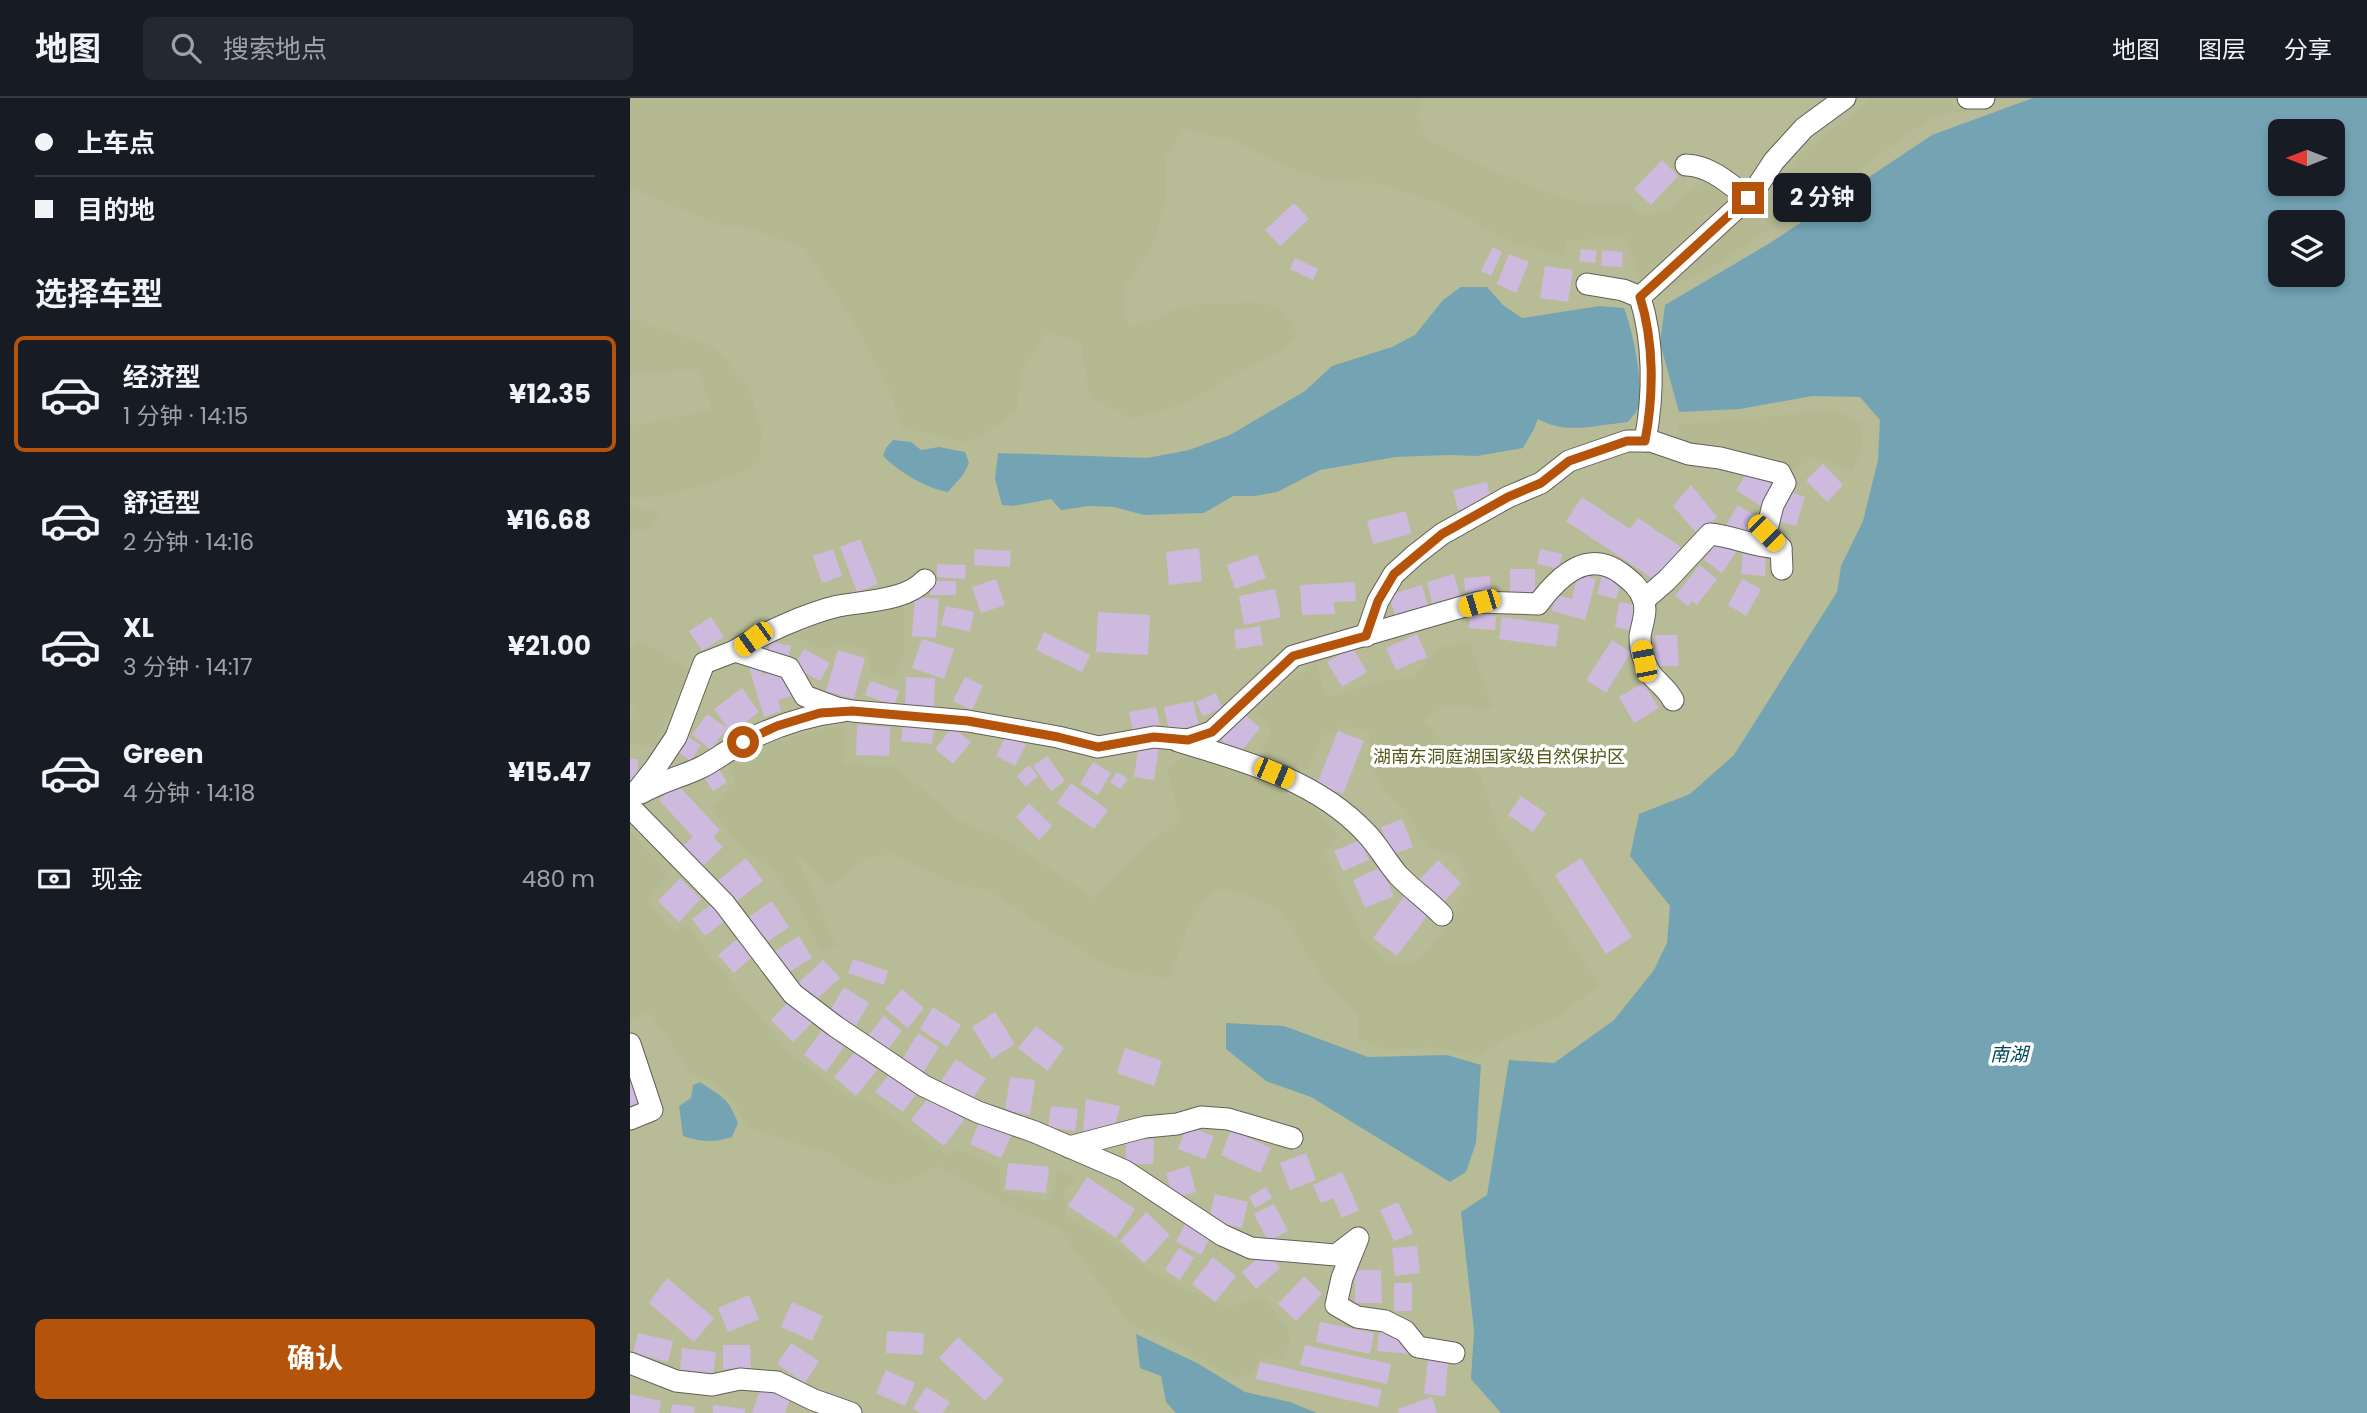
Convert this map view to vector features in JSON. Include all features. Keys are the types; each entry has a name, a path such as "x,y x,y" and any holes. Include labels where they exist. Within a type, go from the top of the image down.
{"street":[{"path":"1640,297 1748,198 1774,161 1804,128 1844,98"},
{"path":"1969,98 1984,98"},
{"path":"1686,165 1694,165 1721,177 1748,198"},
{"path":"1587,284 1623,290 1640,297"},
{"path":"1640,297 1648,324 1650,370 1650,415 1645,441"},
{"path":"1366,636 1378,601 1394,574 1442,534 1508,497 1541,483 1569,461 1627,441 1645,441 1780,473 1785,483 1773,505 1766,533 1781,559 1762,548 1726,536 1710,534 1667,580 1644,600"},
{"path":"735,651 789,668 805,696 852,711 968,721 1098,747 1154,737 1188,740 1212,732 1293,656 1479,603 1538,604 1569,571 1590,563 1603,563 1637,586 1644,600 1640,639 1644,661 1651,677 1666,688 1673,700"},
{"path":"630,799 676,737 704,663 810,615 839,606 871,603 900,593 925,580"},
{"path":"630,799 664,780 701,767 777,726 820,713 852,711"},
{"path":"1169,738 1253,764 1295,782 1325,799 1363,829 1398,874 1442,915"},
{"path":"630,807 724,903 793,994 856,1041 924,1086 978,1112 1125,1171 1222,1235 1251,1248 1336,1255 1358,1238 1342,1278 1336,1305 1357,1317 1384,1321 1405,1331 1418,1347 1454,1353"},
{"path":"630,1044 652,1110 630,1119"},
{"path":"1069,1147 1145,1127 1177,1124 1201,1117 1228,1119 1292,1138"},
{"path":"630,1363 676,1381 712,1385 740,1379 777,1382 814,1400 851,1413"}],"green space":[{"name":"湖南东洞庭湖国家级自然保护区","path":"630,98 2367,98 2367,1413 630,1413"},
{"path":"630,98 1420,98 1420,125 1428,138 1480,165 1554,194 1586,203 1629,204 1642,215 1666,211 1707,181 1727,199 1640,279 1625,236 1567,241 1562,256 1512,242 1440,204 1382,184 1324,180 1276,163 1234,140 1183,130 1165,157 1165,204 1151,250 1124,286 1123,313 1129,326 1157,319 1178,307 1258,302 1282,310 1297,332 1285,349 1189,402 1131,419 1090,397 1080,341 1045,333 1021,374 1017,411 966,443 901,427 891,392 851,317 804,248 749,228 719,225 630,188"},
{"path":"1872,98 1947,98 1962,111 1931,118 1710,269 1663,290 1767,200 1803,152"},
{"path":"638,318 662,330 714,347 747,384 762,431 759,464 696,488 630,499 630,426 712,410 697,369 630,374 630,322"},
{"path":"1831,409 1860,422 1863,446 1852,471 1813,457 1795,470 1727,450 1674,440 1679,424"},
{"path":"630,507 659,512 650,529 630,532"},
{"path":"904,604 904,655 893,677 872,673 866,650 838,643 825,650 794,636 835,616 863,615"},
{"path":"639,639 689,673 653,747 630,744 630,724 636,708 630,703 630,650"},
{"path":"1469,643 1493,708 1442,706 1423,721 1461,762 1481,776 1497,826 1600,986 1556,1018 1506,1039 1480,1056 1431,1047 1387,1050 1358,1038 1358,1014 1328,987 1280,910 1245,894 1214,888 1190,921 1169,980 1104,965 986,889 955,884 893,854 869,857 829,887 795,853 837,946 821,950 799,907 772,870 738,843 710,808 735,781 728,764 784,739 844,725 843,764 894,766 960,821 1016,845 1094,898 1134,855 1179,819 1167,769 1185,756 1224,766 1267,783 1312,806 1339,834 1325,854 1364,939 1391,964 1414,965 1446,926 1469,882 1455,855 1429,849 1403,809 1384,791 1369,765 1369,730 1341,726 1322,737 1308,770 1260,751 1271,731 1256,712 1280,685 1316,664 1325,697 1384,681 1414,677 1439,647"},
{"path":"630,831 667,873 648,902 673,932 686,923 789,1052 853,1101 864,1099 949,1156 958,1149 999,1166 1001,1192 1050,1201 1058,1168 1076,1178 1064,1190 1067,1216 1099,1234 1156,1275 1225,1307 1265,1298 1287,1328 1290,1343 1281,1360 1262,1357 1251,1373 1236,1379 1179,1345 1128,1323 1059,1229 1011,1207 939,1166 895,1186 865,1177 828,1153 747,1127 733,1100 710,1081 689,1072 646,1009 630,1022"}],"water":[{"name":"南湖","path":"2033,98 2367,98 2367,1413 1501,1413 1471,1379 1474,1331 1461,1212 1487,1195 1509,1060 1554,1063 1614,1020 1654,970 1667,943 1670,906 1630,856 1639,814 1690,794 1734,755 1837,592 1841,566 1863,521 1878,460 1880,420 1860,397 1812,396 1740,409 1679,412 1660,343 1665,305 1770,243 1932,135"},
{"path":"1461,287 1487,287 1503,305 1522,318 1600,306 1624,308 1639,373 1640,399 1635,413 1628,422 1582,428 1560,427 1538,419 1523,448 1477,456 1396,457 1320,470 1277,492 1233,496 1204,513 1144,515 1114,507 1089,506 1061,510 1051,499 1013,506 1002,505 995,479 998,453 1147,458 1189,450 1230,435 1305,391 1332,366 1392,347 1415,335 1443,300"},
{"path":"893,440 911,442 921,450 939,447 965,452 969,463 963,475 948,492 940,490 913,478 883,456"},
{"path":"1226,1023 1284,1026 1368,1057 1447,1055 1481,1065 1476,1143 1466,1172 1450,1182 1311,1097 1266,1081 1226,1049"},
{"path":"700,1082 724,1098 731,1108 738,1123 732,1137 708,1141 683,1136 679,1106 691,1098 693,1085"},
{"path":"1136,1334 1197,1363 1245,1392 1290,1402 1317,1413 1176,1413 1166,1402 1161,1376 1140,1368"}],"building":[{"path":"1662,160 1678,176 1651,205 1634,189"},
{"path":"1294,203 1309,219 1280,246 1265,230"},
{"path":"1493,247 1502,252 1491,276 1481,271"},
{"path":"1581,249 1597,251 1595,263 1579,261"},
{"path":"1602,250 1623,252 1622,267 1601,266"},
{"path":"1509,254 1529,262 1516,293 1497,284"},
{"path":"1295,258 1318,269 1313,280 1290,269"},
{"path":"1545,266 1573,270 1568,302 1540,298"},
{"path":"1823,464 1843,485 1827,502 1806,480"},
{"path":"1749,469 1774,486 1761,506 1736,490"},
{"path":"1487,482 1491,502 1458,510 1453,490"},
{"path":"1691,485 1717,517 1699,536 1673,506"},
{"path":"1787,491 1805,497 1796,526 1778,521"},
{"path":"1582,497 1630,529 1638,518 1681,547 1658,582 1566,521"},
{"path":"1738,505 1760,519 1749,539 1726,525"},
{"path":"1406,511 1411,534 1373,544 1367,521"},
{"path":"860,539 878,584 857,592 840,547"},
{"path":"1719,539 1737,551 1722,573 1704,560"},
{"path":"1199,548 1202,581 1169,585 1166,552"},
{"path":"833,549 842,576 822,583 813,556"},
{"path":"975,549 1011,551 1010,567 974,565"},
{"path":"1540,549 1562,554 1559,569 1537,564"},
{"path":"1743,553 1766,555 1765,576 1741,574"},
{"path":"1257,554 1266,578 1235,589 1227,565"},
{"path":"937,564 966,565 965,579 937,577"},
{"path":"1700,565 1717,579 1697,605 1692,601 1688,606 1675,596"},
{"path":"1510,569 1535,569 1535,597 1510,597"},
{"path":"1454,574 1460,596 1432,603 1427,582"},
{"path":"1578,574 1596,579 1585,620 1552,611 1556,595 1572,599"},
{"path":"1490,576 1491,590 1465,592 1464,578"},
{"path":"1602,576 1621,581 1616,599 1597,594"},
{"path":"996,579 1005,605 981,613 972,587"},
{"path":"1742,579 1761,589 1746,616 1728,605"},
{"path":"930,581 956,581 956,595 930,595"},
{"path":"1355,582 1356,601 1334,602 1335,614 1302,615 1300,585"},
{"path":"1422,585 1428,606 1395,615 1389,595"},
{"path":"1275,589 1281,617 1244,625 1239,596"},
{"path":"915,597 939,599 936,638 912,636"},
{"path":"1619,602 1638,605 1634,631 1615,627"},
{"path":"946,606 974,612 970,632 941,625"},
{"path":"1098,612 1150,615 1148,655 1096,652"},
{"path":"1470,614 1496,616 1495,630 1469,628"},
{"path":"711,617 724,637 702,651 689,631"},
{"path":"1502,617 1559,625 1556,647 1499,639"},
{"path":"1260,626 1263,645 1236,649 1234,630"},
{"path":"1044,632 1090,655 1082,672 1036,650"},
{"path":"1417,634 1427,657 1396,670 1386,648"},
{"path":"1655,635 1677,635 1679,666 1656,666"},
{"path":"922,639 954,649 944,679 912,668"},
{"path":"1612,640 1631,652 1606,693 1586,680"},
{"path":"770,641 791,646 788,660 767,656"},
{"path":"1352,647 1367,672 1342,687 1327,662"},
{"path":"804,649 830,663 820,681 794,667"},
{"path":"838,650 865,658 854,699 826,691"},
{"path":"759,663 763,675 786,667 795,695 778,700 781,711 764,717 749,667"},
{"path":"906,677 935,678 934,708 905,707"},
{"path":"965,677 983,686 972,710 953,701"},
{"path":"870,681 899,691 894,705 865,695"},
{"path":"1643,683 1659,708 1634,723 1619,697"},
{"path":"742,688 759,712 731,733 714,709"},
{"path":"1216,693 1222,708 1203,716 1196,702"},
{"path":"1193,701 1199,725 1169,731 1164,707"},
{"path":"1156,707 1160,725 1133,731 1129,712"},
{"path":"1243,713 1260,728 1238,755 1221,740"},
{"path":"707,714 727,728 711,750 692,735"},
{"path":"857,725 890,727 889,756 856,755"},
{"path":"903,725 934,729 932,744 901,741"},
{"path":"952,727 971,742 953,764 935,749"},
{"path":"1338,731 1364,741 1343,794 1317,784"},
{"path":"1006,735 1026,745 1015,766 996,756"},
{"path":"688,737 701,745 691,761 678,752"},
{"path":"1139,744 1159,747 1154,780 1134,777"},
{"path":"1047,756 1065,781 1051,791 1033,766"},
{"path":"630,759 638,759 637,780 630,780"},
{"path":"1093,762 1111,773 1098,795 1080,784"},
{"path":"1029,765 1038,776 1026,787 1017,776"},
{"path":"718,768 727,782 713,791 704,777"},
{"path":"1117,772 1128,779 1120,789 1110,782"},
{"path":"676,783 720,830 713,837 723,847 701,868 682,847 693,837 659,800"},
{"path":"1071,783 1108,810 1094,829 1057,803"},
{"path":"1521,796 1546,813 1533,832 1508,815"},
{"path":"1029,803 1052,826 1039,840 1016,817"},
{"path":"1402,819 1413,847 1392,855 1381,827"},
{"path":"1360,840 1369,860 1343,871 1334,851"},
{"path":"746,858 763,881 733,904 716,882"},
{"path":"1581,858 1632,937 1606,954 1555,875"},
{"path":"1438,860 1461,883 1444,902 1420,879"},
{"path":"1381,867 1394,896 1365,908 1353,880"},
{"path":"680,878 701,899 679,922 658,901"},
{"path":"1406,894 1430,912 1397,956 1373,938"},
{"path":"772,901 789,927 764,944 747,918"},
{"path":"713,903 726,920 705,936 692,919"},
{"path":"799,936 812,958 784,975 771,953"},
{"path":"737,939 752,957 734,973 718,955"},
{"path":"853,959 888,971 884,985 848,973"},
{"path":"823,960 840,978 812,1003 796,985"},
{"path":"844,987 869,1003 853,1031 827,1016"},
{"path":"902,989 924,1008 908,1028 885,1009"},
{"path":"790,1000 813,1022 793,1042 771,1020"},
{"path":"933,1007 961,1025 947,1047 920,1029"},
{"path":"995,1012 1015,1044 992,1059 972,1027"},
{"path":"884,1016 902,1031 886,1052 867,1037"},
{"path":"1036,1026 1064,1048 1047,1071 1018,1048"},
{"path":"822,1030 844,1047 826,1072 804,1055"},
{"path":"918,1033 939,1047 923,1073 902,1060"},
{"path":"1125,1048 1162,1061 1154,1086 1117,1073"},
{"path":"855,1052 877,1070 856,1096 834,1077"},
{"path":"956,1059 986,1079 971,1101 941,1081"},
{"path":"630,1060 644,1108 630,1113"},
{"path":"890,1073 917,1093 903,1112 875,1092"},
{"path":"1010,1077 1035,1080 1030,1115 1005,1111"},
{"path":"931,1094 964,1120 944,1146 911,1120"},
{"path":"1086,1099 1120,1106 1113,1133 1083,1131"},
{"path":"1051,1106 1078,1109 1075,1131 1048,1127"},
{"path":"980,1121 1011,1136 1001,1158 970,1144"},
{"path":"1187,1126 1214,1136 1205,1159 1178,1149"},
{"path":"1231,1130 1271,1148 1260,1173 1221,1155"},
{"path":"1126,1139 1154,1139 1153,1164 1126,1164"},
{"path":"1306,1153 1316,1180 1290,1190 1280,1163"},
{"path":"1008,1163 1049,1167 1046,1193 1005,1189"},
{"path":"1189,1166 1196,1192 1173,1198 1166,1173"},
{"path":"1342,1172 1359,1210 1342,1218 1333,1198 1321,1203 1313,1185"},
{"path":"1087,1177 1135,1209 1116,1238 1068,1206"},
{"path":"1266,1187 1272,1198 1255,1208 1249,1197"},
{"path":"1215,1194 1248,1202 1242,1228 1209,1220"},
{"path":"1398,1202 1413,1233 1394,1241 1380,1210"},
{"path":"1274,1204 1288,1231 1268,1241 1254,1214"},
{"path":"1146,1212 1170,1235 1144,1263 1120,1241"},
{"path":"1186,1222 1211,1235 1201,1255 1176,1242"},
{"path":"1417,1246 1420,1273 1395,1276 1392,1248"},
{"path":"1179,1248 1194,1258 1180,1280 1165,1270"},
{"path":"1266,1251 1280,1268 1256,1289 1242,1272"},
{"path":"1213,1257 1236,1276 1215,1302 1192,1284"},
{"path":"1355,1270 1381,1270 1382,1303 1355,1303"},
{"path":"1304,1276 1322,1294 1296,1321 1278,1304"},
{"path":"667,1278 714,1318 694,1342 649,1303"},
{"path":"1394,1283 1412,1283 1412,1311 1394,1311"},
{"path":"749,1295 759,1319 728,1332 718,1308"},
{"path":"792,1302 823,1316 812,1341 781,1327"},
{"path":"1320,1322 1374,1333 1370,1354 1316,1342"},
{"path":"887,1331 924,1333 923,1355 886,1353"},
{"path":"1379,1332 1398,1333 1410,1354 1377,1351"},
{"path":"638,1333 673,1341 668,1362 633,1353"},
{"path":"958,1337 1004,1380 985,1401 939,1358"},
{"path":"791,1343 819,1361 805,1383 777,1364"},
{"path":"723,1345 750,1345 751,1368 723,1369"},
{"path":"1305,1345 1391,1364 1387,1384 1300,1365"},
{"path":"682,1348 716,1352 713,1375 680,1371"},
{"path":"1428,1359 1448,1362 1445,1396 1424,1394"},
{"path":"1260,1362 1382,1390 1378,1407 1256,1379"},
{"path":"886,1370 915,1383 905,1406 876,1393"},
{"path":"926,1387 950,1402 943,1413 920,1413 913,1408"},
{"path":"761,1388 790,1399 785,1413 752,1413"},
{"path":"630,1394 661,1401 659,1413 630,1413"},
{"path":"1432,1397 1437,1413 1399,1413 1398,1409"},
{"path":"672,1404 695,1407 694,1413 671,1413"},
{"path":"713,1405 745,1409 745,1413 713,1413"}],"route":[{"path":"743,742 777,726 820,713 852,711 968,721 1098,747 1154,737 1188,740 1212,732 1293,656 1366,636 1378,601 1394,574 1442,534 1508,497 1541,483 1569,461 1627,441 1645,441 1650,415 1650,362 1648,324 1640,297 1748,198"}]}
